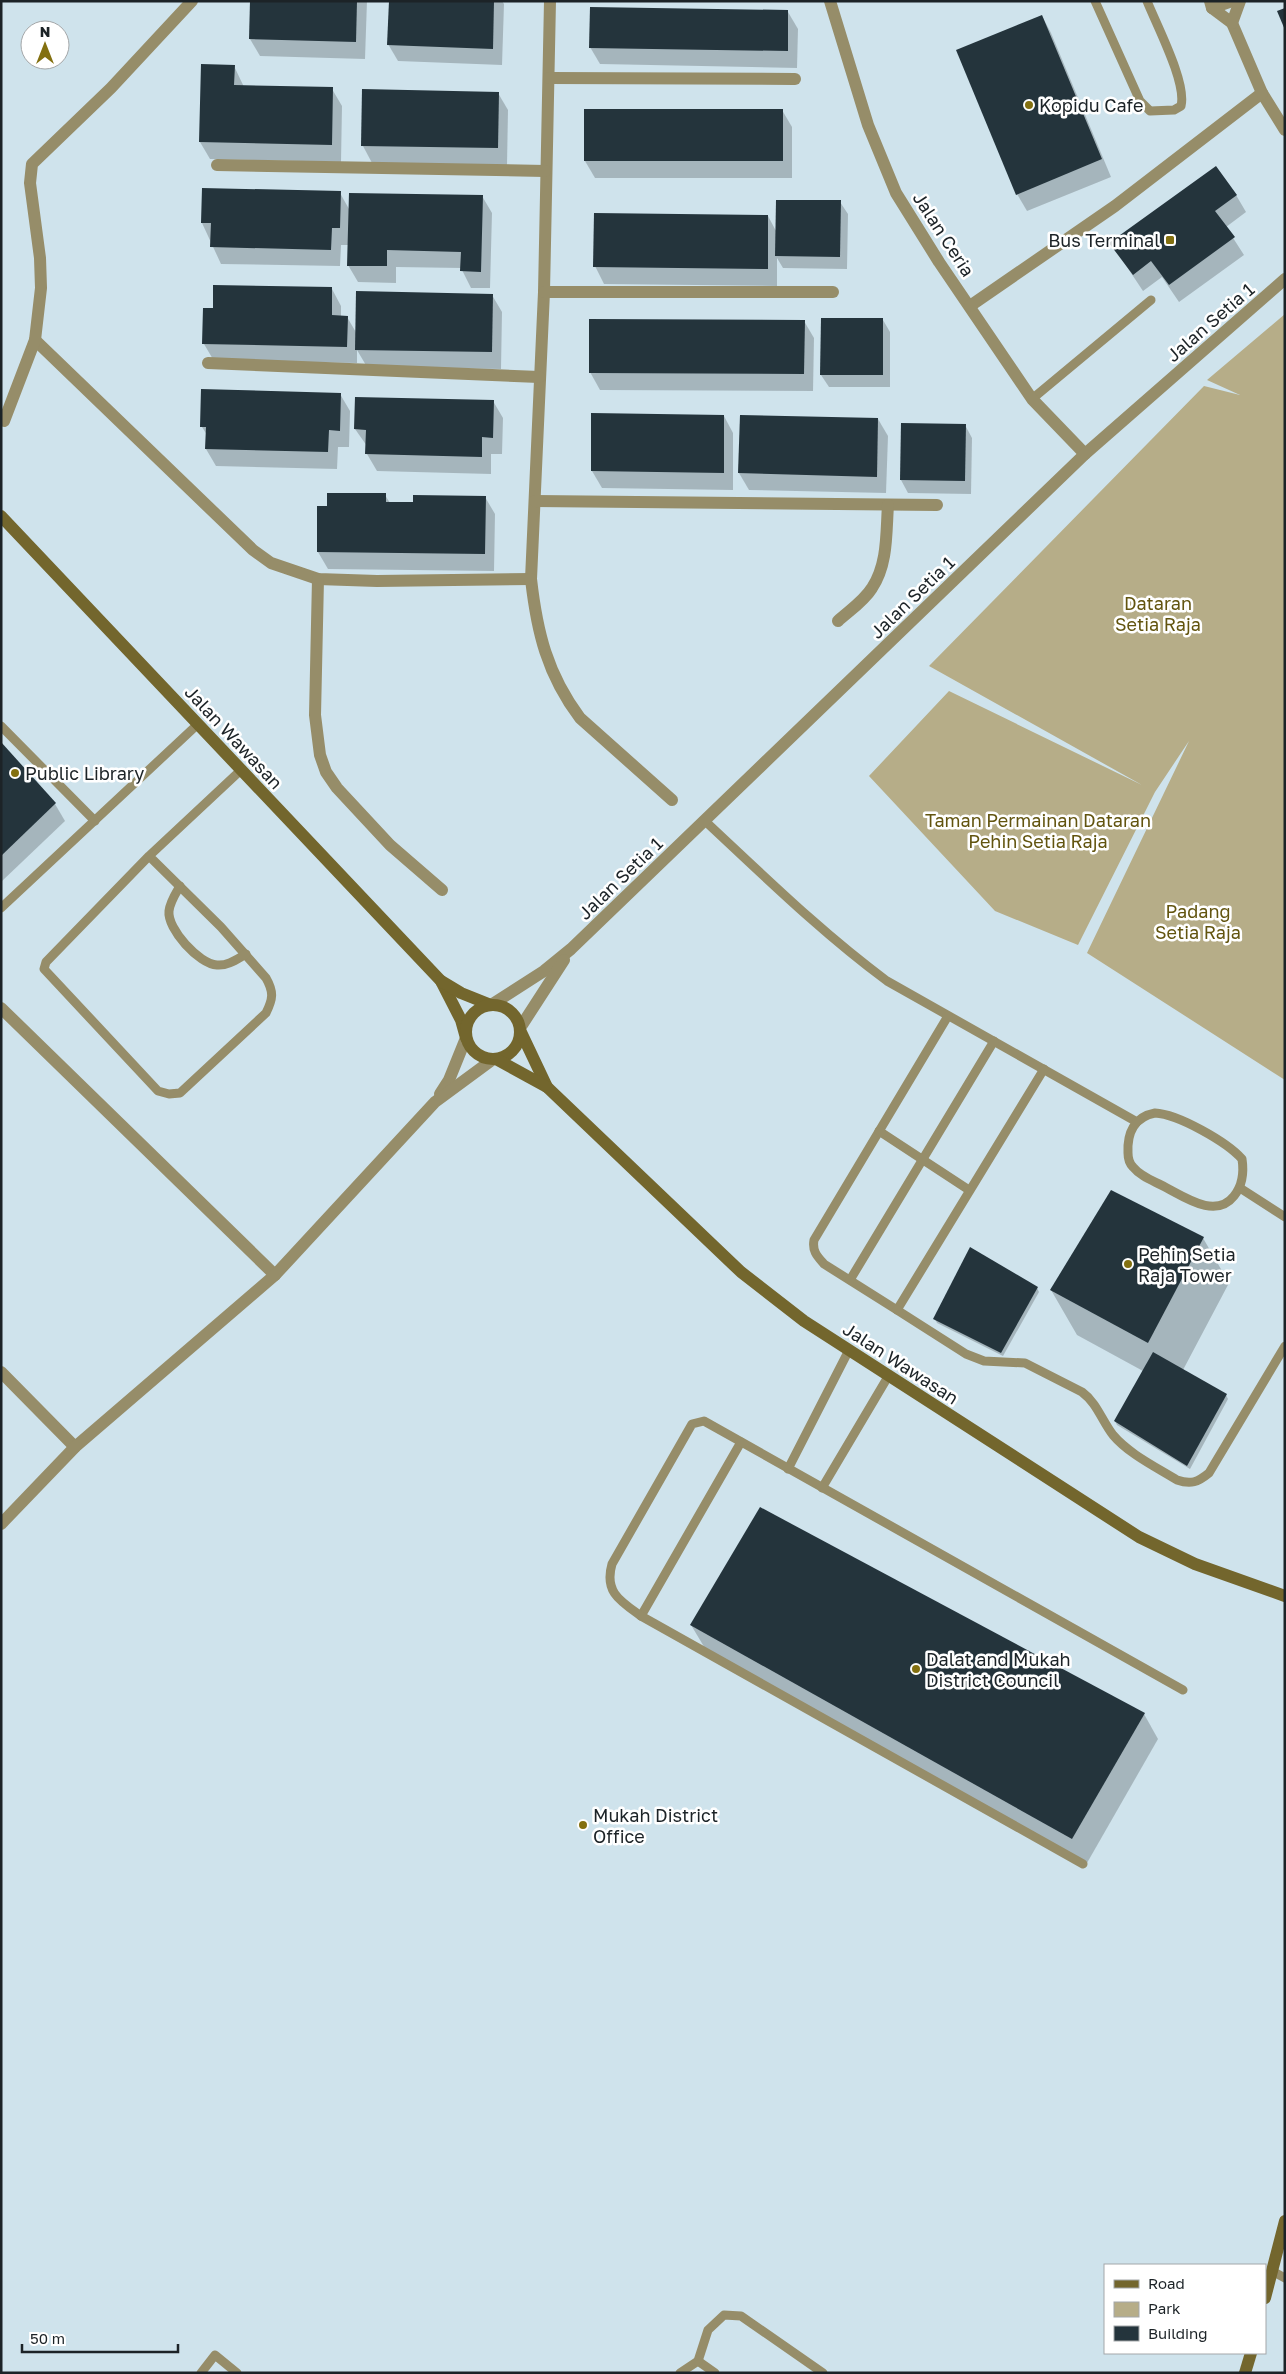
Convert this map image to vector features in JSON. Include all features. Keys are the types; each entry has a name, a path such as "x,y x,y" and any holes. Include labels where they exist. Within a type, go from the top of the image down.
{"street":[{"path":"4,421 35,340 41,288 40,258 30,183 32,164 111,88 192,1"},
{"path":"550,1 544,292 531,579 538,630 552,674 567,701 580,718 672,800"},
{"name":"Jalan Ceria","path":"830,1 868,125 896,193 939,262 1032,399 1086,454"},
{"path":"1211,4 1232,1"},
{"path":"1232,22 1240,1"},
{"path":"1211,4 1232,22 1262,93 1285,130"},
{"path":"549,78 795,79"},
{"path":"970,306 1115,206 1262,93"},
{"path":"217,166 545,171"},
{"name":"Jalan Setia 1","path":"491,1005 544,972 571,949 1086,454 1285,279"},
{"path":"544,292 833,292"},
{"path":"35,340 253,550 271,563 318,579 377,581 531,579"},
{"path":"208,363 539,377"},
{"path":"535,501 937,505"},
{"path":"838,621 871,590 880,574 885,556 888,505"},
{"name":"Jalan Wawasan","path":"1,516 441,981 461,993 491,1005"},
{"path":"318,579 315,714 320,755 326,772 337,788 390,845 442,890"},
{"name":"Jalan Setia 1","path":"520,1028 571,949"},
{"name":"Jalan Wawasan","path":"441,981 461,1020 466,1038"},
{"path":"1,1524 75,1447 275,1275 435,1102 449,1080 466,1038 468,1020 482,1007 491,1005 510,1011 515,1016 520,1028 517,1045 512,1052 494,1059 435,1102"},
{"path":"1,1008 275,1275"},
{"name":"Jalan Wawasan","path":"520,1028 547,1087"},
{"path":"466,1038 472,1051 478,1056 494,1059"},
{"name":"Jalan Wawasan","path":"494,1059 547,1087 741,1272 804,1321 1139,1537 1195,1564 1285,1596"},
{"path":"1,1372 75,1447"},
{"path":"1266,2294 1285,2221"},
{"path":"1245,2373 1251,2354"}],"lane":[{"path":"1095,1 1140,101 1150,111 1174,110 1181,106 1184,97 1147,1"},
{"path":"1032,399 1151,300"},
{"path":"1,908 198,724"},
{"path":"1,726 95,821"},
{"path":"149,856 246,954 266,978 271,987 273,1000 266,1013 180,1093 169,1094 158,1091 44,969 46,962 149,856 241,770"},
{"path":"704,821 807,916 887,981 1137,1122"},
{"path":"180,886 169,908 169,917 173,929 194,953 206,962 214,965 230,963 246,954"},
{"path":"948,1016 814,1240 813,1246 816,1256 824,1264 966,1354 984,1361 1024,1363 1082,1392 1090,1398 1107,1426 1121,1443 1177,1480 1187,1484 1197,1482 1210,1473 1285,1346"},
{"path":"850,1280 994,1041"},
{"path":"898,1310 1044,1069"},
{"path":"1156,1113 1171,1116 1212,1137 1242,1159 1240,1188 1228,1203 1213,1207 1189,1200 1140,1174 1131,1165 1128,1158 1128,1138 1137,1122 1148,1115 1156,1113"},
{"path":"879,1131 969,1190"},
{"path":"1240,1188 1285,1216"},
{"path":"788,1469 849,1350"},
{"path":"822,1488 889,1376"},
{"path":"1083,1864 641,1616 621,1602 611,1590 609,1575 612,1564 692,1424 704,1421 1183,1690"},
{"path":"641,1616 741,1442"},
{"path":"1272,2271 1285,2278"},
{"path":"680,2373 698,2361 708,2330 724,2315 741,2316 823,2373"},
{"path":"201,2373 214,2355 237,2373"},
{"path":"698,2361 714,2373"}],"green space":[{"path":"1285,314 1285,1080 1087,953 1189,741 1155,792 1078,945 995,911 869,776 949,691 1142,785 929,666 1204,386 1240,395 1207,380"}],"building":[{"path":"250,1 357,1 356,42 249,39"},
{"path":"389,1 494,1 493,49 387,45"},
{"path":"590,7 788,10 788,51 589,48"},
{"path":"1285,8 1285,30 1277,11"},
{"name":"Kopidu Cafe","path":"1042,15 1102,159 1016,195 956,50"},
{"path":"201,64 235,65 234,85 333,87 332,145 199,142"},
{"path":"362,89 499,92 498,148 361,146"},
{"path":"584,109 783,109 783,161 584,161"},
{"path":"1216,166 1237,195 1215,211 1235,237 1169,285 1151,261 1133,275 1109,243"},
{"path":"202,188 341,191 340,228 332,228 331,250 210,247 211,223 201,223"},
{"path":"349,193 483,195 481,272 460,271 461,252 387,250 387,266 347,266"},
{"path":"776,200 841,200 840,257 775,256"},
{"path":"594,213 768,215 768,269 593,267"},
{"path":"213,285 332,287 332,315 348,316 347,347 202,344 203,308 213,308"},
{"path":"356,291 493,294 492,352 355,350"},
{"path":"821,318 883,318 883,375 820,375"},
{"path":"589,319 805,320 804,374 589,373"},
{"path":"201,389 341,393 340,431 329,430 328,452 205,449 206,427 200,427"},
{"path":"355,397 494,400 493,438 482,437 482,457 365,454 366,430 354,429"},
{"path":"591,413 724,415 724,473 591,471"},
{"path":"740,415 878,418 877,477 738,473"},
{"path":"901,423 966,424 965,481 900,480"},
{"path":"327,493 386,493 386,502 413,502 413,495 486,496 485,554 317,552 317,506 327,506"},
{"name":"Public Library","path":"1,742 56,803 1,856"},
{"name":"Pehin Setia Raja Tower","path":"1111,1190 1204,1237 1148,1343 1050,1290"},
{"path":"970,1247 1038,1287 1001,1353 933,1319"},
{"path":"1153,1352 1227,1394 1187,1466 1114,1421"},
{"name":"Dalat and Mukah District Council","path":"760,1507 1145,1713 1072,1839 690,1625"}],"place":[{"name":"Kopidu Cafe","path":"1029,105"},
{"name":"Bus Terminal","path":"1170,240"},
{"name":"Public Library","path":"15,773"},
{"name":"Pehin Setia Raja Tower","path":"1128,1264"},
{"name":"Dalat and Mukah District Council","path":"916,1669"},
{"name":"Mukah District Office","path":"583,1825"}],"park label":[{"name":"Dataran Setia Raja","path":"1158,613"},
{"name":"Taman Permainan Dataran Pehin Setia Raja","path":"1038,830"},
{"name":"Padang Setia Raja","path":"1198,921"}]}
